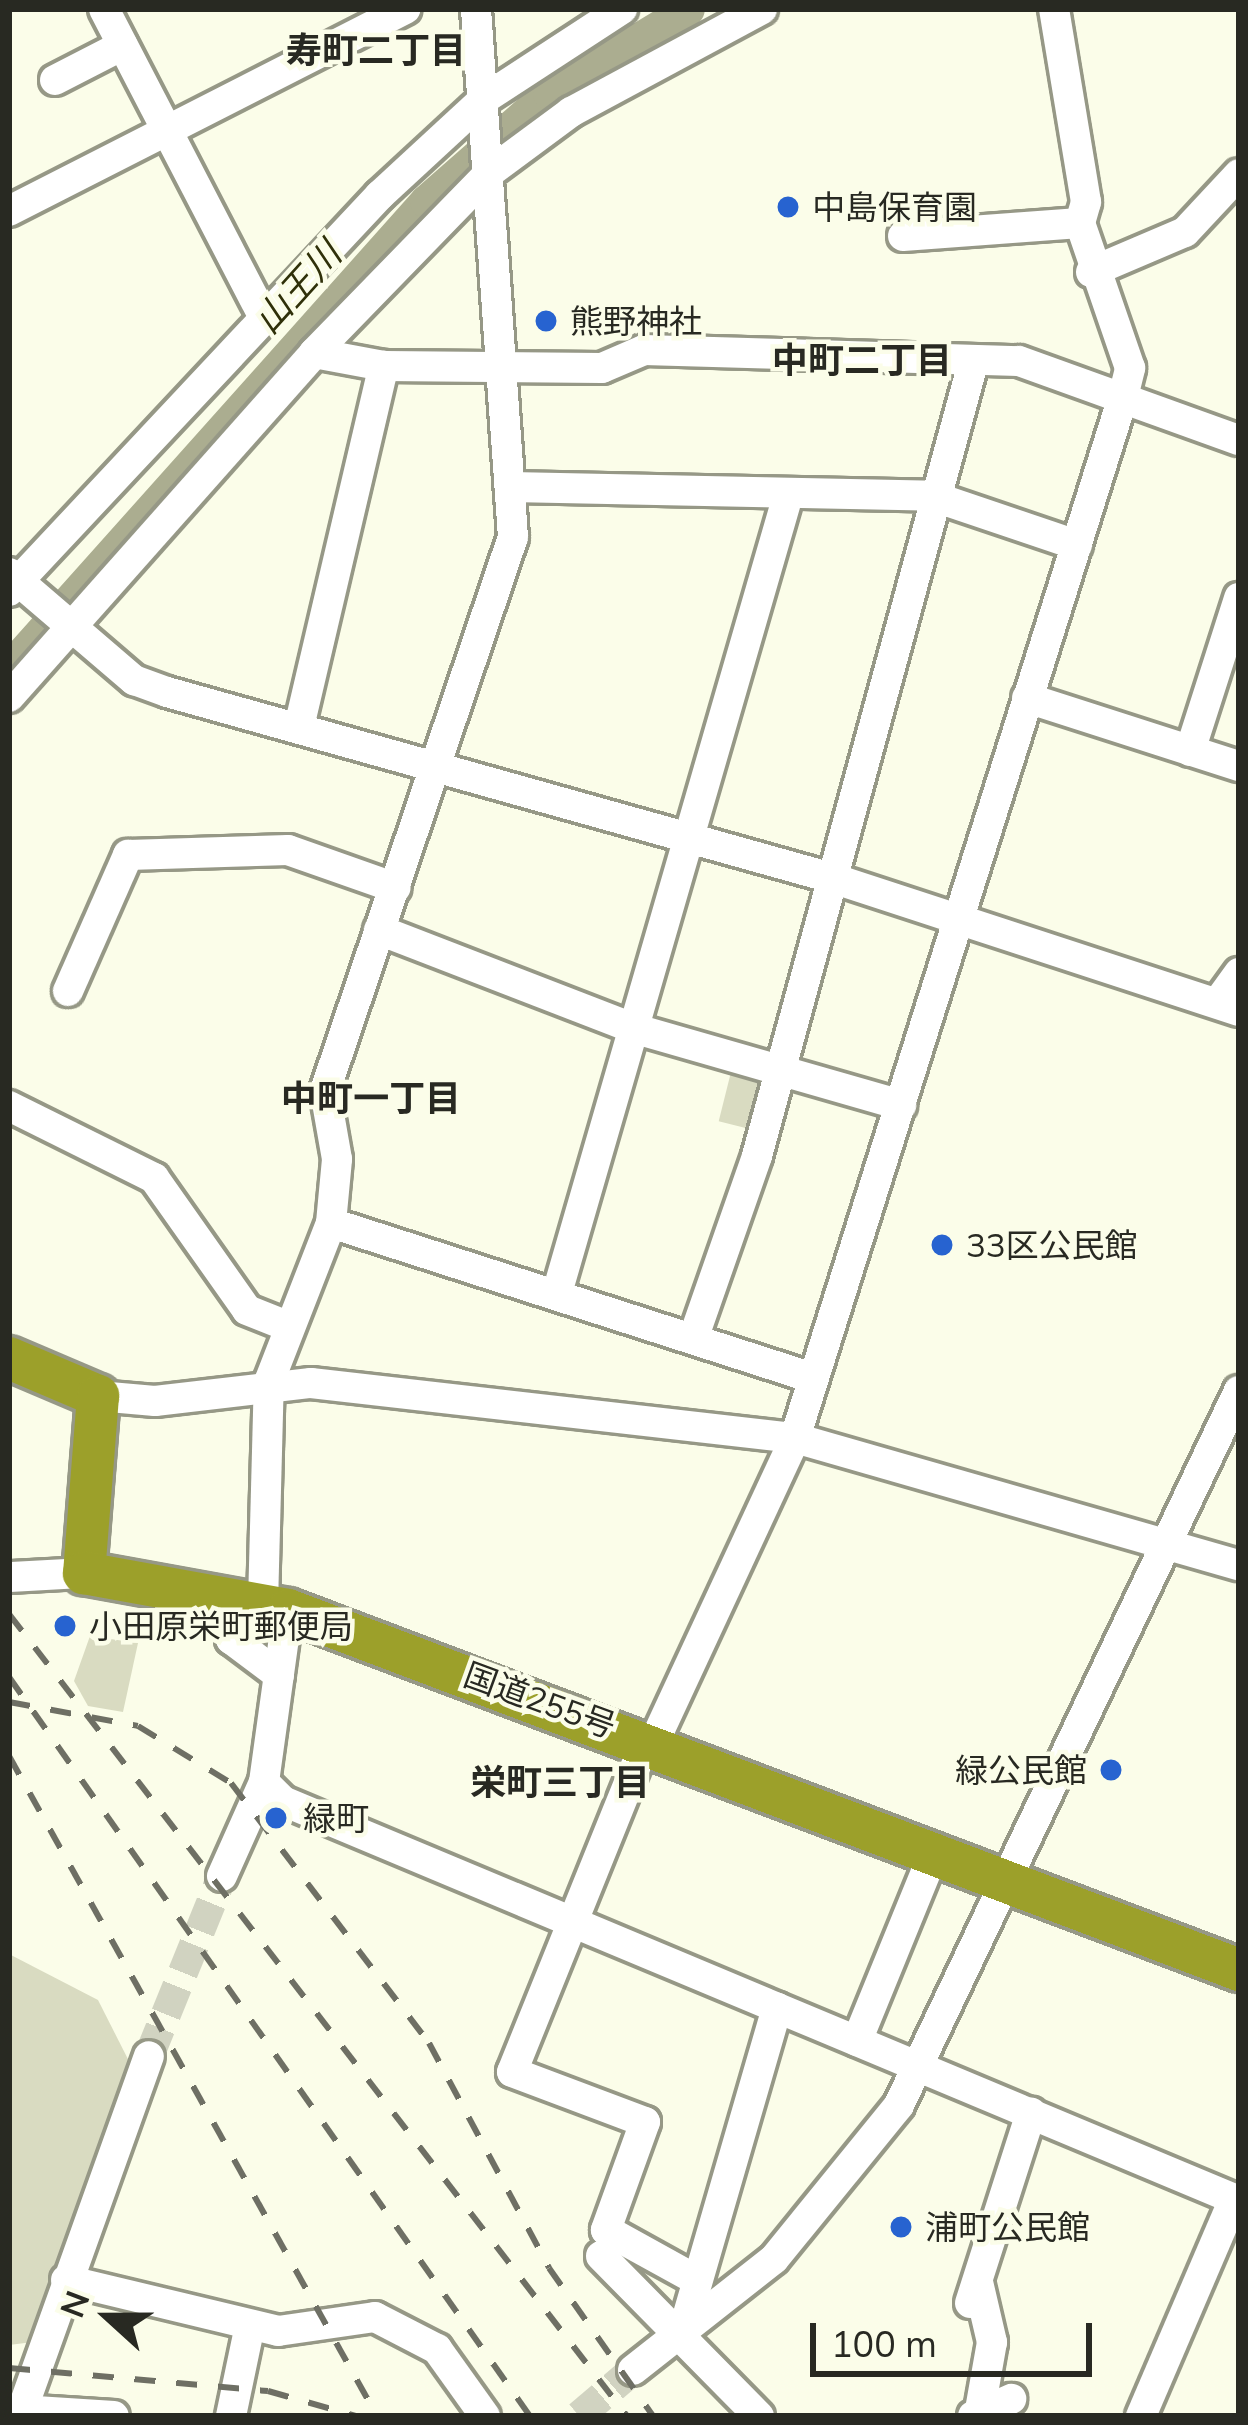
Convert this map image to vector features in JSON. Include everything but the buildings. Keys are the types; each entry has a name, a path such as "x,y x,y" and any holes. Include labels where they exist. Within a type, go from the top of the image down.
{"highway":[{"path":"9,1358 98,1396 84,1573"},
{"name":"国道255号","path":"84,1573 263,1605 651,1739 1239,1970"}],"street":[{"path":"104,9 264,318"},
{"path":"9,212 405,9"},
{"path":"222,1876 264,1782 278,1675 263,1605 268,1382 331,1223 337,1160 325,1091 507,570 514,487 476,9"},
{"path":"622,9 484,99 264,318 11,582 134,680 832,878 1228,1006 1239,973"},
{"path":"9,698 314,353 490,172 571,112 762,9"},
{"path":"691,2278 606,2230 645,2122 512,2072 569,1923 651,1739 795,1438 1124,397 1130,368 1091,272 1079,223 1086,202 1054,9"},
{"path":"55,80 123,45"},
{"path":"1091,272 1185,232 1239,174"},
{"path":"903,236 1079,223"},
{"path":"314,353 384,366 602,368 644,350 1019,361 1239,440"},
{"path":"693,1339 778,1070 932,496 974,363"},
{"path":"299,728 384,366"},
{"path":"514,487 787,499 932,496 1077,545"},
{"path":"557,1293 787,499"},
{"path":"1190,751 1239,598"},
{"path":"1027,698 1239,766"},
{"path":"68,991 128,855 289,850 396,888"},
{"path":"379,930 636,1029 901,1105"},
{"path":"9,1106 154,1178 247,1310 290,1327"},
{"path":"331,1223 813,1378"},
{"path":"98,1396 155,1401 268,1382 795,1438 1163,1547 1239,1564"},
{"path":"633,2370 682,2335 821,2209 922,2067 1239,1391"},
{"path":"9,1577 84,1573"},
{"path":"263,1605 231,1639 278,1675"},
{"path":"264,1782 283,1801 1236,2200 1141,2416"},
{"path":"857,2041 935,1850"},
{"path":"682,2335 691,2278 777,2008"},
{"path":"114,2416 20,2413 23,2351 67,2280 149,2056"},
{"path":"976,2413 992,2342 974,2291 1031,2113"},
{"path":"601,2256 758,2416"},
{"path":"67,2280 250,2325 375,2317 437,2349 485,2416"},
{"path":"231,2416 250,2325"},
{"path":"976,2413 1010,2399"}],"green space":[{"path":"733,1064 772,1074 758,1131 719,1121"},
{"path":"90,1636 138,1643 123,1712 88,1706 74,1681"},
{"path":"9,1954 98,2000 135,2073 33,2342 9,2345"}],"waterway":[{"name":"山王川","path":"9,668 426,201 549,93 688,9"}],"tunnel":[{"path":"149,2056 222,1876"},
{"path":"579,2416 633,2370"}],"railway":[{"path":"9,1614 627,2416"},
{"path":"9,1677 530,2416"},
{"path":"9,1702 138,1726 231,1783 429,2043 549,2268 653,2416"},
{"path":"9,1756 377,2416"},
{"path":"9,2368 268,2391 356,2416"}],"place":[{"name":"中島保育園","path":"788,207"},
{"name":"熊野神社","path":"546,321"},
{"name":"33区公民館","path":"942,1245"},
{"name":"小田原栄町郵便局","path":"65,1626"},
{"name":"緑公民館","path":"1111,1770"},
{"name":"緑町","path":"276,1818"},
{"name":"浦町公民館","path":"901,2227"}],"district":[{"name":"寿町二丁目","path":"376,50"},
{"name":"中町二丁目","path":"862,360"},
{"name":"中町一丁目","path":"371,1098"},
{"name":"栄町三丁目","path":"560,1782"}]}
